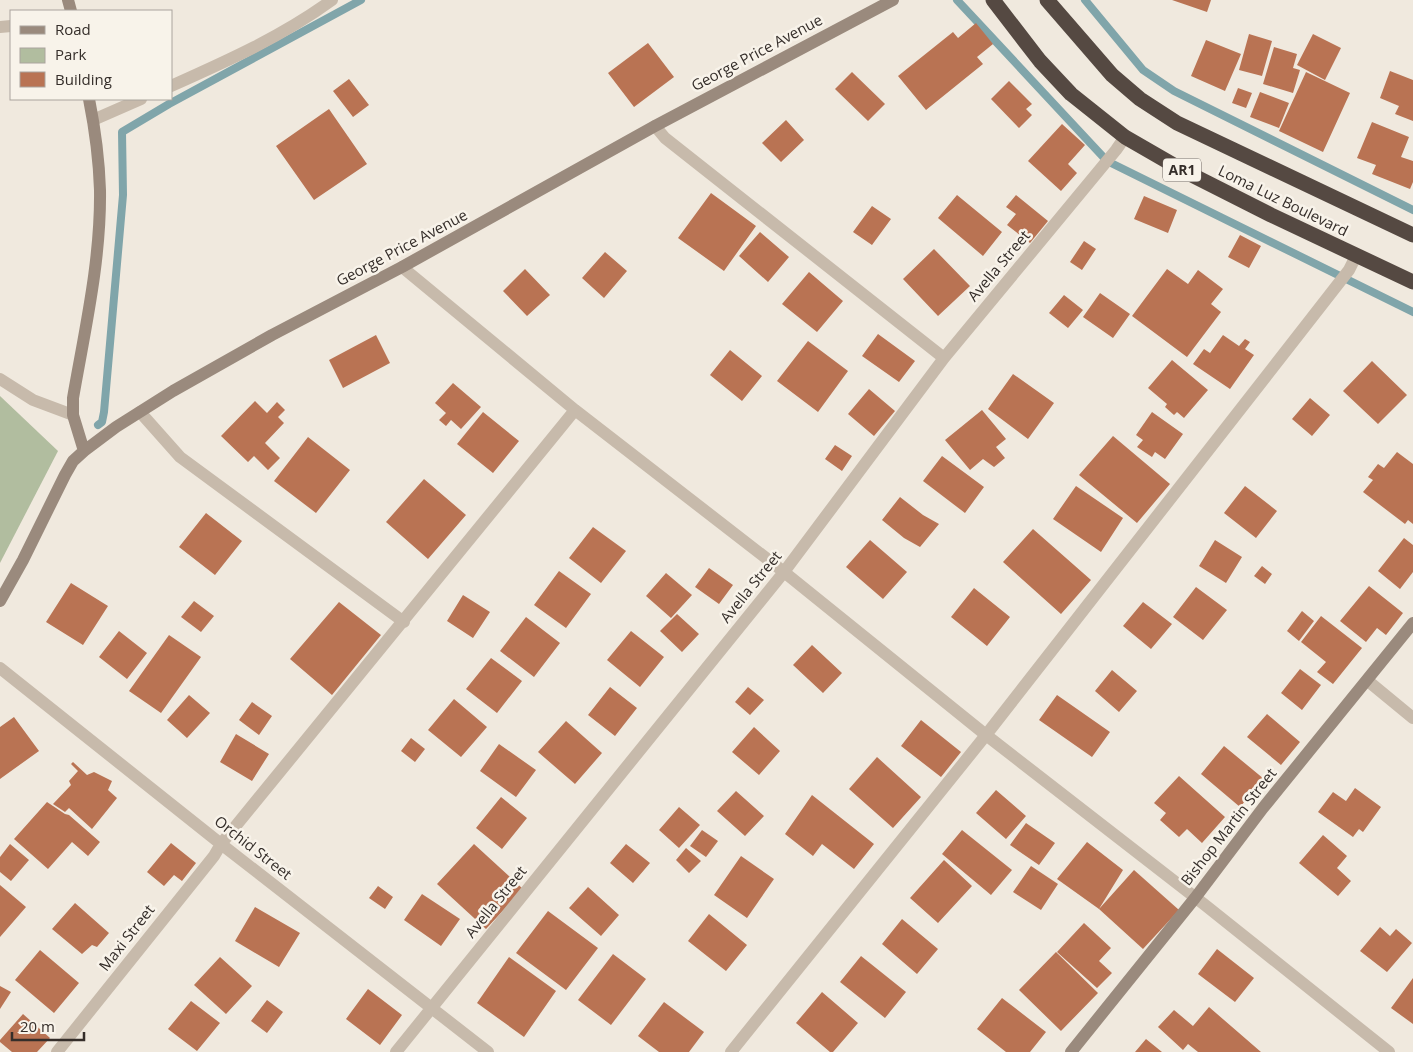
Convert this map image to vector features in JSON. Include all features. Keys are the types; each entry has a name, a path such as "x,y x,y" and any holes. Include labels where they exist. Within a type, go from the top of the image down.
{"highway":[{"name":"Loma Luz Boulevard","path":"992,0 1040,61 1071,94 1125,137 1228,193 1413,282"},
{"name":"Loma Luz Boulevard","path":"1047,0 1112,75 1140,99 1177,123 1413,235"}],"street":[{"path":"172,86 284,31 332,0"},
{"name":"George Price Avenue","path":"0,602 74,461 84,451 140,412 272,335 402,267 655,126 893,0"},
{"path":"84,451 73,415 73,398 95,273 100,190 98,157 89,100"},
{"path":"93,120 139,100"},
{"path":"655,126 665,138 944,358"},
{"name":"Avella Street","path":"396,1052 784,572 944,358 1125,137"},
{"path":"731,1052 986,735 1349,270 1356,256"},
{"path":"402,267 576,410 784,572 986,735 1389,1052"},
{"path":"0,379 33,400 73,415"},
{"name":"Maxi Street","path":"57,1052 214,856 221,844 576,410"},
{"path":"140,412 180,458 404,622"},
{"name":"Bishop Martin Street","path":"1072,1052 1195,898 1263,808 1368,681 1413,623"},
{"name":"Orchid Street","path":"0,668 221,844 488,1052"},
{"path":"1368,681 1413,718"}],"green space":[{"path":"0,396 58,451 0,563"}],"building":[{"path":"1172,0 1211,0 1207,12"},
{"path":"976,23 993,44 977,57 983,64 926,110 898,76 953,32 958,38"},
{"path":"1249,34 1272,41 1262,76 1239,70"},
{"path":"1313,34 1341,48 1325,80 1297,65"},
{"path":"1206,40 1241,54 1225,91 1191,76"},
{"path":"648,43 674,77 634,107 608,73"},
{"path":"1274,47 1297,54 1293,68 1300,70 1293,93 1263,84"},
{"path":"1390,71 1413,80 1413,121 1395,114 1399,106 1380,98"},
{"path":"852,72 885,104 868,121 835,89"},
{"path":"1306,72 1350,93 1323,152 1279,131"},
{"path":"349,79 369,105 353,117 333,91"},
{"path":"1009,81 1032,104 1026,109 1032,115 1019,128 991,99"},
{"path":"1238,88 1252,93 1246,108 1232,103"},
{"path":"1260,92 1289,103 1279,128 1250,117"},
{"path":"329,109 367,164 314,200 276,146"},
{"path":"786,120 804,140 781,162 762,143"},
{"path":"1372,122 1409,137 1401,157 1413,161 1413,182 1410,189 1372,174 1376,165 1357,158"},
{"path":"1062,124 1085,145 1068,164 1077,173 1061,191 1028,161"},
{"path":"711,193 756,226 724,271 678,238"},
{"path":"957,195 1002,232 983,256 938,218"},
{"path":"1016,195 1048,221 1030,243 1007,225 1016,214 1006,207"},
{"path":"1144,196 1177,210 1168,233 1134,219"},
{"path":"872,206 891,219 872,245 853,232"},
{"path":"760,232 789,257 768,282 739,256"},
{"path":"1240,235 1261,246 1249,268 1228,257"},
{"path":"1084,241 1096,249 1082,270 1070,262"},
{"path":"934,249 970,286 938,316 903,279"},
{"path":"605,252 627,271 604,298 582,278"},
{"path":"525,269 550,295 527,316 503,291"},
{"path":"1167,269 1188,284 1198,270 1223,289 1211,304 1221,312 1187,357 1132,316"},
{"path":"809,272 843,301 817,332 782,304"},
{"path":"1100,293 1130,314 1113,338 1083,317"},
{"path":"1064,295 1083,310 1068,328 1049,313"},
{"path":"878,334 915,361 899,382 862,356"},
{"path":"376,335 390,363 343,388 329,360"},
{"path":"1223,335 1239,346 1245,339 1250,342 1245,349 1254,355 1230,389 1193,364 1204,349 1210,353"},
{"path":"808,341 848,371 818,412 777,381"},
{"path":"730,350 762,376 742,401 710,375"},
{"path":"1172,360 1208,390 1184,418 1177,412 1174,415 1165,407 1167,404 1148,388"},
{"path":"1372,361 1407,395 1378,424 1343,391"},
{"path":"1013,374 1054,403 1028,439 988,409"},
{"path":"453,383 481,407 461,429 451,420 446,426 439,420 446,413 435,403"},
{"path":"869,389 895,411 874,436 848,414"},
{"path":"1310,398 1330,415 1312,436 1292,419"},
{"path":"255,401 267,413 277,402 285,410 278,417 284,423 265,443 280,458 268,470 254,456 248,462 221,436"},
{"path":"982,410 1006,439 996,447 1005,458 994,467 983,459 970,470 945,440"},
{"path":"483,412 519,441 493,473 457,444"},
{"path":"1152,412 1183,434 1165,459 1155,452 1152,457 1137,447 1143,440 1136,435"},
{"path":"1113,436 1170,484 1137,523 1079,475"},
{"path":"308,437 350,470 316,513 274,481"},
{"path":"835,445 852,456 842,471 825,459"},
{"path":"1397,452 1413,464 1413,524 1408,520 1405,524 1363,492 1373,480 1368,477 1378,464 1384,468"},
{"path":"942,456 984,487 965,513 923,481"},
{"path":"424,479 466,515 428,559 386,522"},
{"path":"1076,486 1123,518 1101,552 1053,519"},
{"path":"1245,486 1277,511 1256,538 1224,513"},
{"path":"900,497 923,515 939,524 920,547 904,538 882,520"},
{"path":"206,513 242,541 215,575 179,547"},
{"path":"593,527 626,551 601,583 569,558"},
{"path":"1033,529 1091,580 1061,614 1003,562"},
{"path":"1404,538 1413,545 1413,572 1400,589 1378,571"},
{"path":"870,540 907,572 883,599 846,567"},
{"path":"1215,540 1242,557 1226,583 1199,566"},
{"path":"1262,566 1272,574 1265,584 1254,576"},
{"path":"709,568 733,585 719,604 695,587"},
{"path":"559,571 591,594 566,628 534,605"},
{"path":"666,573 692,595 671,618 646,596"},
{"path":"71,583 108,606 83,645 46,622"},
{"path":"1369,586 1403,613 1386,635 1377,628 1366,642 1340,621"},
{"path":"1196,587 1227,610 1203,640 1173,617"},
{"path":"974,588 1010,617 987,646 951,617"},
{"path":"463,595 490,612 473,638 447,621"},
{"path":"194,601 214,616 201,632 181,617"},
{"path":"339,602 381,635 332,695 290,659"},
{"path":"1143,602 1172,624 1151,649 1123,626"},
{"path":"1302,611 1314,621 1299,641 1287,631"},
{"path":"677,614 699,634 682,652 660,631"},
{"path":"1321,616 1362,648 1333,684 1317,672 1326,662 1301,642"},
{"path":"526,617 560,643 534,677 500,651"},
{"path":"119,631 147,653 127,679 99,657"},
{"path":"631,631 664,657 640,687 607,660"},
{"path":"169,635 201,657 161,713 129,691"},
{"path":"812,645 842,673 823,693 793,665"},
{"path":"491,658 522,681 497,713 466,689"},
{"path":"1300,669 1321,685 1302,710 1281,693"},
{"path":"1112,670 1137,691 1119,712 1095,691"},
{"path":"610,687 637,708 615,736 588,715"},
{"path":"748,687 764,700 750,715 735,702"},
{"path":"189,695 210,713 187,738 167,720"},
{"path":"1057,695 1110,732 1092,757 1039,720"},
{"path":"454,699 487,727 461,757 428,730"},
{"path":"252,702 272,716 259,735 239,720"},
{"path":"1267,714 1300,742 1281,765 1247,737"},
{"path":"14,717 39,751 0,779 0,727"},
{"path":"921,720 961,752 941,777 901,746"},
{"path":"566,721 602,753 575,784 538,752"},
{"path":"754,727 780,751 759,775 732,752"},
{"path":"236,734 269,754 252,781 220,762"},
{"path":"411,738 425,749 415,762 401,751"},
{"path":"499,744 536,770 516,797 480,771"},
{"path":"1224,746 1264,779 1240,807 1201,774"},
{"path":"877,757 921,797 893,828 849,789"},
{"path":"73,762 87,775 94,772 112,781 108,790 117,798 92,829 69,808 65,812 53,804 71,785 69,781 78,771 71,764"},
{"path":"1179,776 1225,817 1202,843 1187,829 1179,837 1160,820 1166,813 1154,803"},
{"path":"1355,788 1381,807 1363,832 1359,829 1353,837 1318,812 1333,792 1346,801"},
{"path":"996,790 1026,816 1006,839 976,813"},
{"path":"736,791 764,816 745,836 717,811"},
{"path":"812,795 874,844 854,869 822,844 813,856 785,834"},
{"path":"501,797 527,818 502,849 476,828"},
{"path":"47,802 69,815 100,842 88,856 72,842 48,869 14,839"},
{"path":"679,807 700,825 679,848 659,830"},
{"path":"1026,823 1055,843 1039,865 1010,845"},
{"path":"702,830 718,841 706,857 690,846"},
{"path":"962,830 1012,870 991,895 942,854"},
{"path":"1323,835 1347,856 1337,868 1351,881 1338,896 1299,863"},
{"path":"1087,842 1123,870 1099,909 1057,879"},
{"path":"171,843 196,863 182,881 174,875 164,886 147,872"},
{"path":"10,844 29,860 11,881 0,872 0,857"},
{"path":"474,844 523,889 486,929 437,884"},
{"path":"626,844 650,863 633,883 610,863"},
{"path":"686,848 701,861 689,873 676,860"},
{"path":"741,856 774,879 747,918 714,895"},
{"path":"944,860 972,886 938,923 910,898"},
{"path":"1031,866 1058,884 1041,910 1013,892"},
{"path":"1134,870 1179,910 1143,949 1099,909"},
{"path":"0,885 26,907 0,937"},
{"path":"378,886 393,897 385,909 369,898"},
{"path":"588,887 619,915 601,936 569,908"},
{"path":"422,894 460,919 441,946 404,920"},
{"path":"75,903 109,933 97,947 92,945 82,954 52,929"},
{"path":"255,907 300,933 279,967 235,941"},
{"path":"548,911 598,948 566,990 516,953"},
{"path":"709,914 747,945 726,971 688,941"},
{"path":"902,919 938,949 917,974 882,944"},
{"path":"1084,923 1111,948 1099,961 1112,973 1097,988 1057,952"},
{"path":"1380,927 1390,936 1396,929 1412,943 1387,972 1360,951"},
{"path":"1217,949 1254,978 1235,1002 1198,974"},
{"path":"40,950 79,983 54,1013 15,980"},
{"path":"1056,952 1098,993 1061,1031 1019,990"},
{"path":"613,954 646,979 611,1025 578,1000"},
{"path":"861,956 906,992 885,1018 840,982"},
{"path":"220,957 252,986 226,1014 194,985"},
{"path":"509,957 556,991 524,1037 477,1003"},
{"path":"1413,978 1413,1024 1391,1008"},
{"path":"0,986 11,992 0,1009"},
{"path":"368,989 402,1015 380,1045 346,1019"},
{"path":"822,992 858,1023 833,1052 830,1052 796,1023"},
{"path":"1002,998 1046,1032 1030,1052 1006,1052 977,1029"},
{"path":"267,1000 283,1012 267,1033 251,1021"},
{"path":"191,1001 220,1023 197,1051 168,1029"},
{"path":"664,1002 704,1032 689,1052 659,1052 638,1036"},
{"path":"1209,1007 1261,1052 1198,1052 1188,1044 1183,1050 1158,1027 1174,1010 1193,1026"},
{"path":"23,1014 50,1038 37,1052 12,1052 0,1042"},
{"path":"1146,1039 1162,1052 1135,1052"}],"waterway":[{"path":"98,425 102,422 104,412 123,195 122,132 169,104 361,0"},
{"path":"957,0 1107,161 1413,312"},
{"path":"1085,0 1143,70 1174,91 1413,210"}]}
